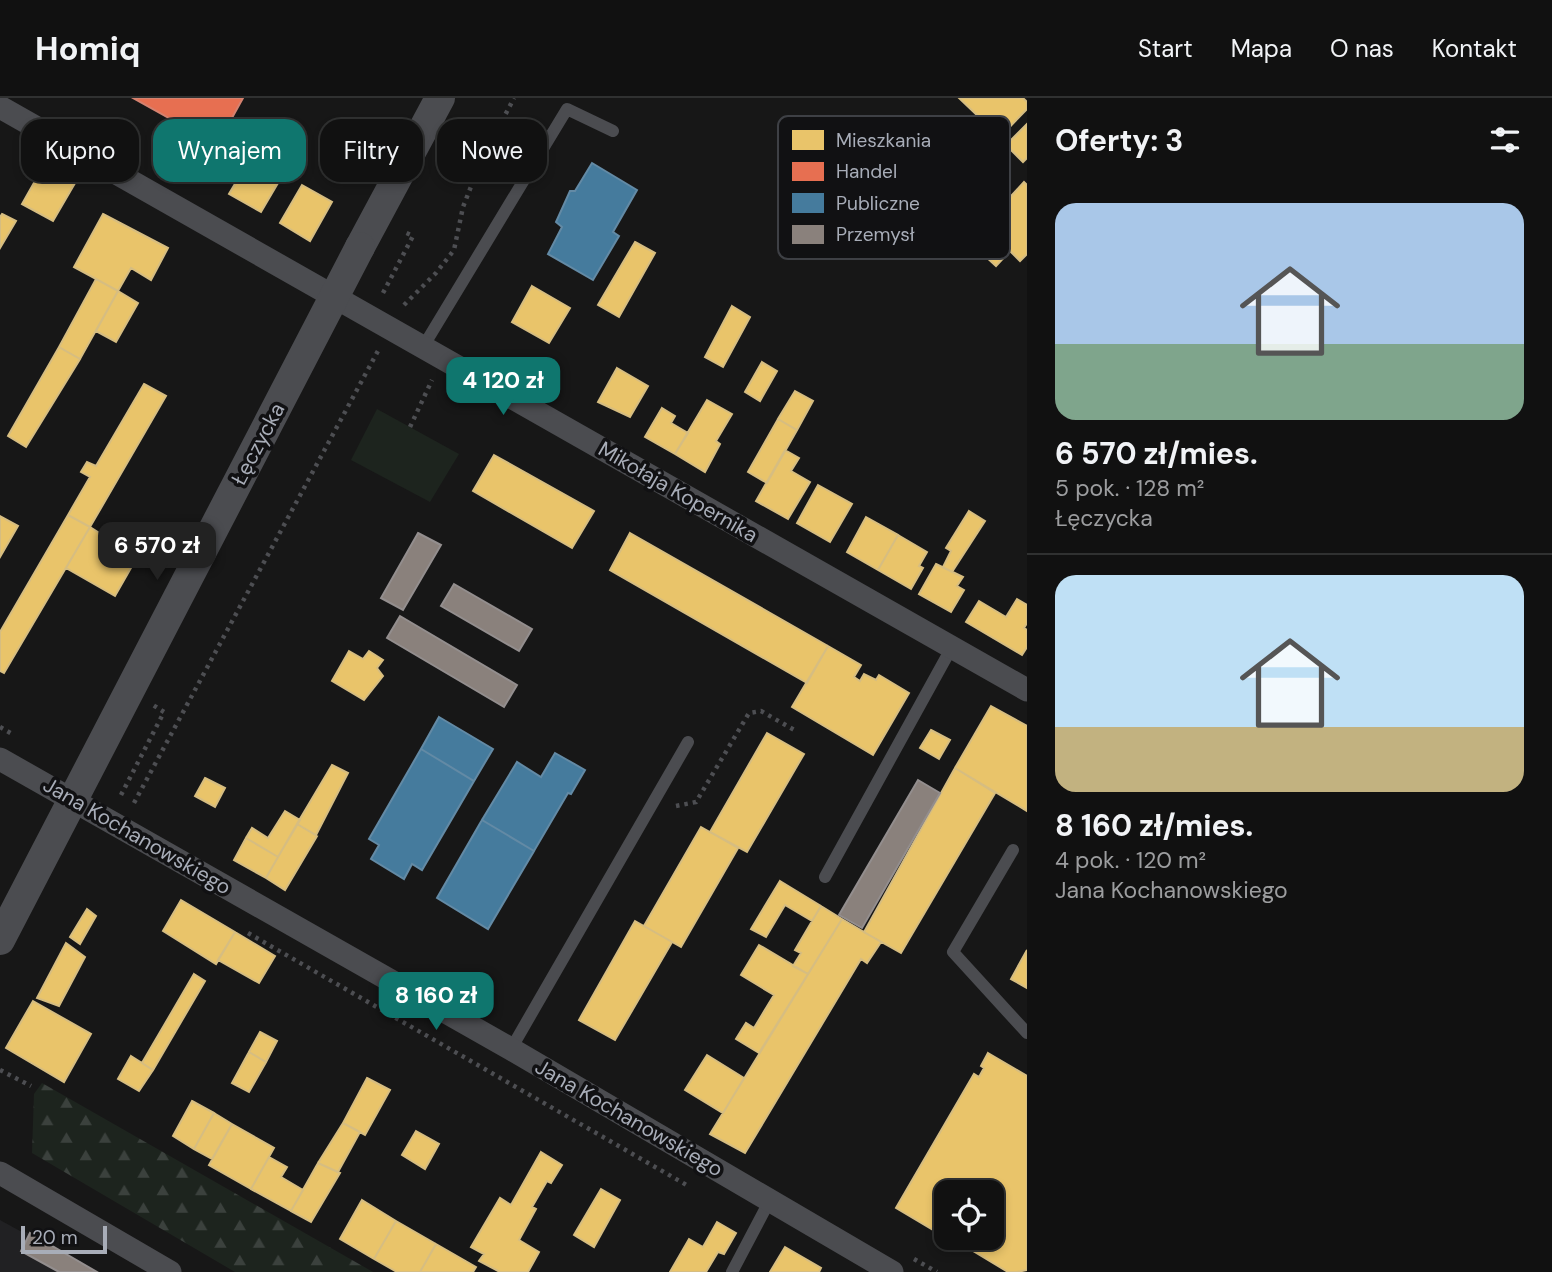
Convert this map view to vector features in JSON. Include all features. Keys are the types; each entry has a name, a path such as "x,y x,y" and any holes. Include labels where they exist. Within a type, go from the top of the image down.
{"street":[{"name":"Łęczycka","path":"0,940 440,98"},
{"name":"Mikołaja Kopernika","path":"0,107 1027,690"},
{"name":"Jana Kochanowskiego","path":"0,759 511,1049 892,1272"},
{"path":"0,1173 170,1272"}],"lane":[{"path":"423,347 567,109 612,131"},
{"path":"825,877 952,648"},
{"path":"511,1049 688,742"},
{"path":"1013,850 953,952 1027,1033"},
{"path":"732,1272 770,1200"}],"path":[{"path":"404,305 436,274 454,250 463,207 481,160 514,98"},
{"path":"383,293 413,236 402,231"},
{"path":"134,803 382,345"},
{"path":"410,427 434,376"},
{"path":"121,795 164,712 152,705"},
{"path":"665,808 696,802 749,713 761,711 796,731"},
{"path":"240,928 696,1190"},
{"path":"0,1070 31,1086"}],"shaded area":[{"path":"0,1220 20,1231 30,1233 97,1272 0,1272"}],"green space":[{"path":"377,409 459,454 430,502 351,460"},
{"path":"42,1083 373,1272 235,1272 32,1153 34,1094"}],"building: Mieszkania":[{"path":"959,98 1023,98 1027,102 1027,109 1010,127 1010,116 978,116"},
{"path":"1027,124 1027,158 1023,162 1010,149 1010,141"},
{"path":"34,182 75,183 53,221 22,204"},
{"path":"236,182 279,182 261,212 229,194"},
{"path":"1024,182 1027,185 1027,254 1020,261 1010,251 1010,197"},
{"path":"302,185 332,202 310,241 280,223"},
{"path":"2,214 16,221 0,248 0,217"},
{"path":"103,214 168,248 151,280 131,268 118,291 74,267"},
{"path":"635,242 655,253 619,317 598,305"},
{"path":"988,259 1003,259 996,266"},
{"path":"96,279 118,291 80,359 59,347"},
{"path":"532,286 570,308 549,343 512,322"},
{"path":"118,291 138,303 116,342 96,331"},
{"path":"732,306 750,317 723,367 705,357"},
{"path":"59,347 80,359 26,447 8,436"},
{"path":"762,362 777,371 760,401 745,392"},
{"path":"617,368 648,386 630,417 598,402"},
{"path":"144,384 166,396 90,527 68,515 90,477 81,472 87,462 96,466"},
{"path":"795,391 813,401 797,430 778,419"},
{"path":"707,400 732,414 716,441 720,444 705,472 675,454"},
{"path":"662,408 675,416 671,423 688,433 675,454 645,437"},
{"path":"778,419 797,430 767,483 748,472"},
{"path":"785,450 799,458 791,471 810,482 788,519 756,501"},
{"path":"494,455 594,511 572,548 473,491"},
{"path":"818,485 852,504 830,542 797,523"},
{"path":"969,511 985,521 952,572 943,567 951,551 946,548"},
{"path":"68,515 90,527 4,673 0,671 0,632"},
{"path":"0,516 18,526 0,557"},
{"path":"866,517 898,535 878,570 847,552"},
{"path":"90,527 112,541 118,530 144,545 115,596 66,568"},
{"path":"630,533 828,646 807,683 610,570"},
{"path":"898,535 927,552 919,566 923,568 911,589 878,570"},
{"path":"936,564 963,577 957,586 964,590 951,612 919,594"},
{"path":"1017,599 1027,605 1027,623 1024,628 1027,630 1027,647 1022,655 966,622 979,601 1006,617"},
{"path":"828,646 861,665 854,677 860,681 864,674 876,680 879,675 909,693 873,755 792,707"},
{"path":"349,651 363,659 369,651 383,660 377,668 383,676 364,700 332,681"},
{"path":"991,706 1027,726 1027,811 955,768"},
{"path":"931,730 950,740 939,759 920,748"},
{"path":"767,733 804,754 747,852 710,832"},
{"path":"332,765 348,773 316,835 297,824"},
{"path":"955,768 995,793 901,953 864,932"},
{"path":"205,778 225,788 215,807 195,796"},
{"path":"285,811 300,820 278,857 246,838 252,828 268,838"},
{"path":"297,824 317,836 285,890 266,878"},
{"path":"701,827 738,848 681,947 644,926"},
{"path":"246,838 278,857 266,878 234,860"},
{"path":"780,881 821,906 812,921 785,905 766,937 751,929"},
{"path":"181,900 235,932 216,964 163,931"},
{"path":"821,906 842,919 808,974 793,966 801,953 795,950"},
{"path":"87,909 96,916 80,944 70,937"},
{"path":"842,919 881,942 867,963 861,959 745,1153 710,1134"},
{"path":"635,921 672,942 615,1040 579,1020"},
{"path":"235,932 275,956 259,983 218,960"},
{"path":"66,943 85,957 59,1006 37,998"},
{"path":"759,945 808,974 759,1053 736,1039 746,1023 754,1028 774,995 741,975"},
{"path":"1027,950 1027,988 1011,979"},
{"path":"194,974 205,981 153,1070 142,1063"},
{"path":"33,1001 91,1034 64,1082 6,1048"},
{"path":"260,1032 277,1041 266,1062 249,1052"},
{"path":"249,1052 266,1062 249,1092 232,1083"},
{"path":"988,1053 1027,1076 1027,1270 1017,1272 1008,1272 972,1250 1004,1250 1004,1180 934,1180 934,1230 896,1208 974,1074 979,1077 984,1068 981,1066"},
{"path":"707,1055 744,1078 723,1113 685,1090"},
{"path":"131,1056 153,1070 139,1091 118,1079"},
{"path":"367,1078 390,1090 365,1135 343,1123"},
{"path":"192,1101 214,1113 194,1149 173,1136"},
{"path":"214,1113 232,1124 212,1159 194,1149"},
{"path":"343,1123 360,1132 338,1172 318,1163"},
{"path":"232,1124 274,1148 251,1189 209,1165"},
{"path":"416,1131 439,1144 425,1169 402,1155"},
{"path":"541,1152 562,1165 551,1183 547,1181 532,1207 536,1209 519,1240 539,1252 528,1272 500,1272 479,1261 484,1254 471,1247 500,1198 511,1205"},
{"path":"269,1157 287,1167 281,1177 303,1190 291,1211 251,1189"},
{"path":"318,1163 340,1173 311,1222 291,1211"},
{"path":"601,1189 620,1200 594,1247 574,1235"},
{"path":"362,1200 396,1221 374,1259 340,1239"},
{"path":"396,1221 436,1244 420,1272 397,1272 374,1259"},
{"path":"717,1222 736,1233 724,1254 718,1252 706,1272 670,1272 689,1239 703,1247"},
{"path":"436,1244 476,1267 473,1272 420,1272"},
{"path":"785,1247 821,1268 819,1272 770,1272"}],"building: Handel":[{"path":"133,98 243,98 231,119 171,119"}],"building: Publiczne":[{"path":"592,163 637,190 613,232 619,236 593,280 548,254 562,227 556,222 570,191 575,191"},
{"path":"439,717 493,749 474,781 421,749"},
{"path":"421,749 474,781 422,870 412,864 404,879 371,859 379,845 369,839"},
{"path":"555,753 585,770 571,794 568,793 534,851 482,820 517,762 541,777"},
{"path":"482,820 534,851 488,929 437,898"}],"building: Przemysł":[{"path":"418,533 441,545 403,610 381,598"},
{"path":"454,584 532,629 519,651 441,606"},
{"path":"400,616 517,685 504,707 387,638"},
{"path":"918,780 940,793 862,928 839,915"},
{"path":"30,1233 97,1272 59,1272 21,1251"}]}
